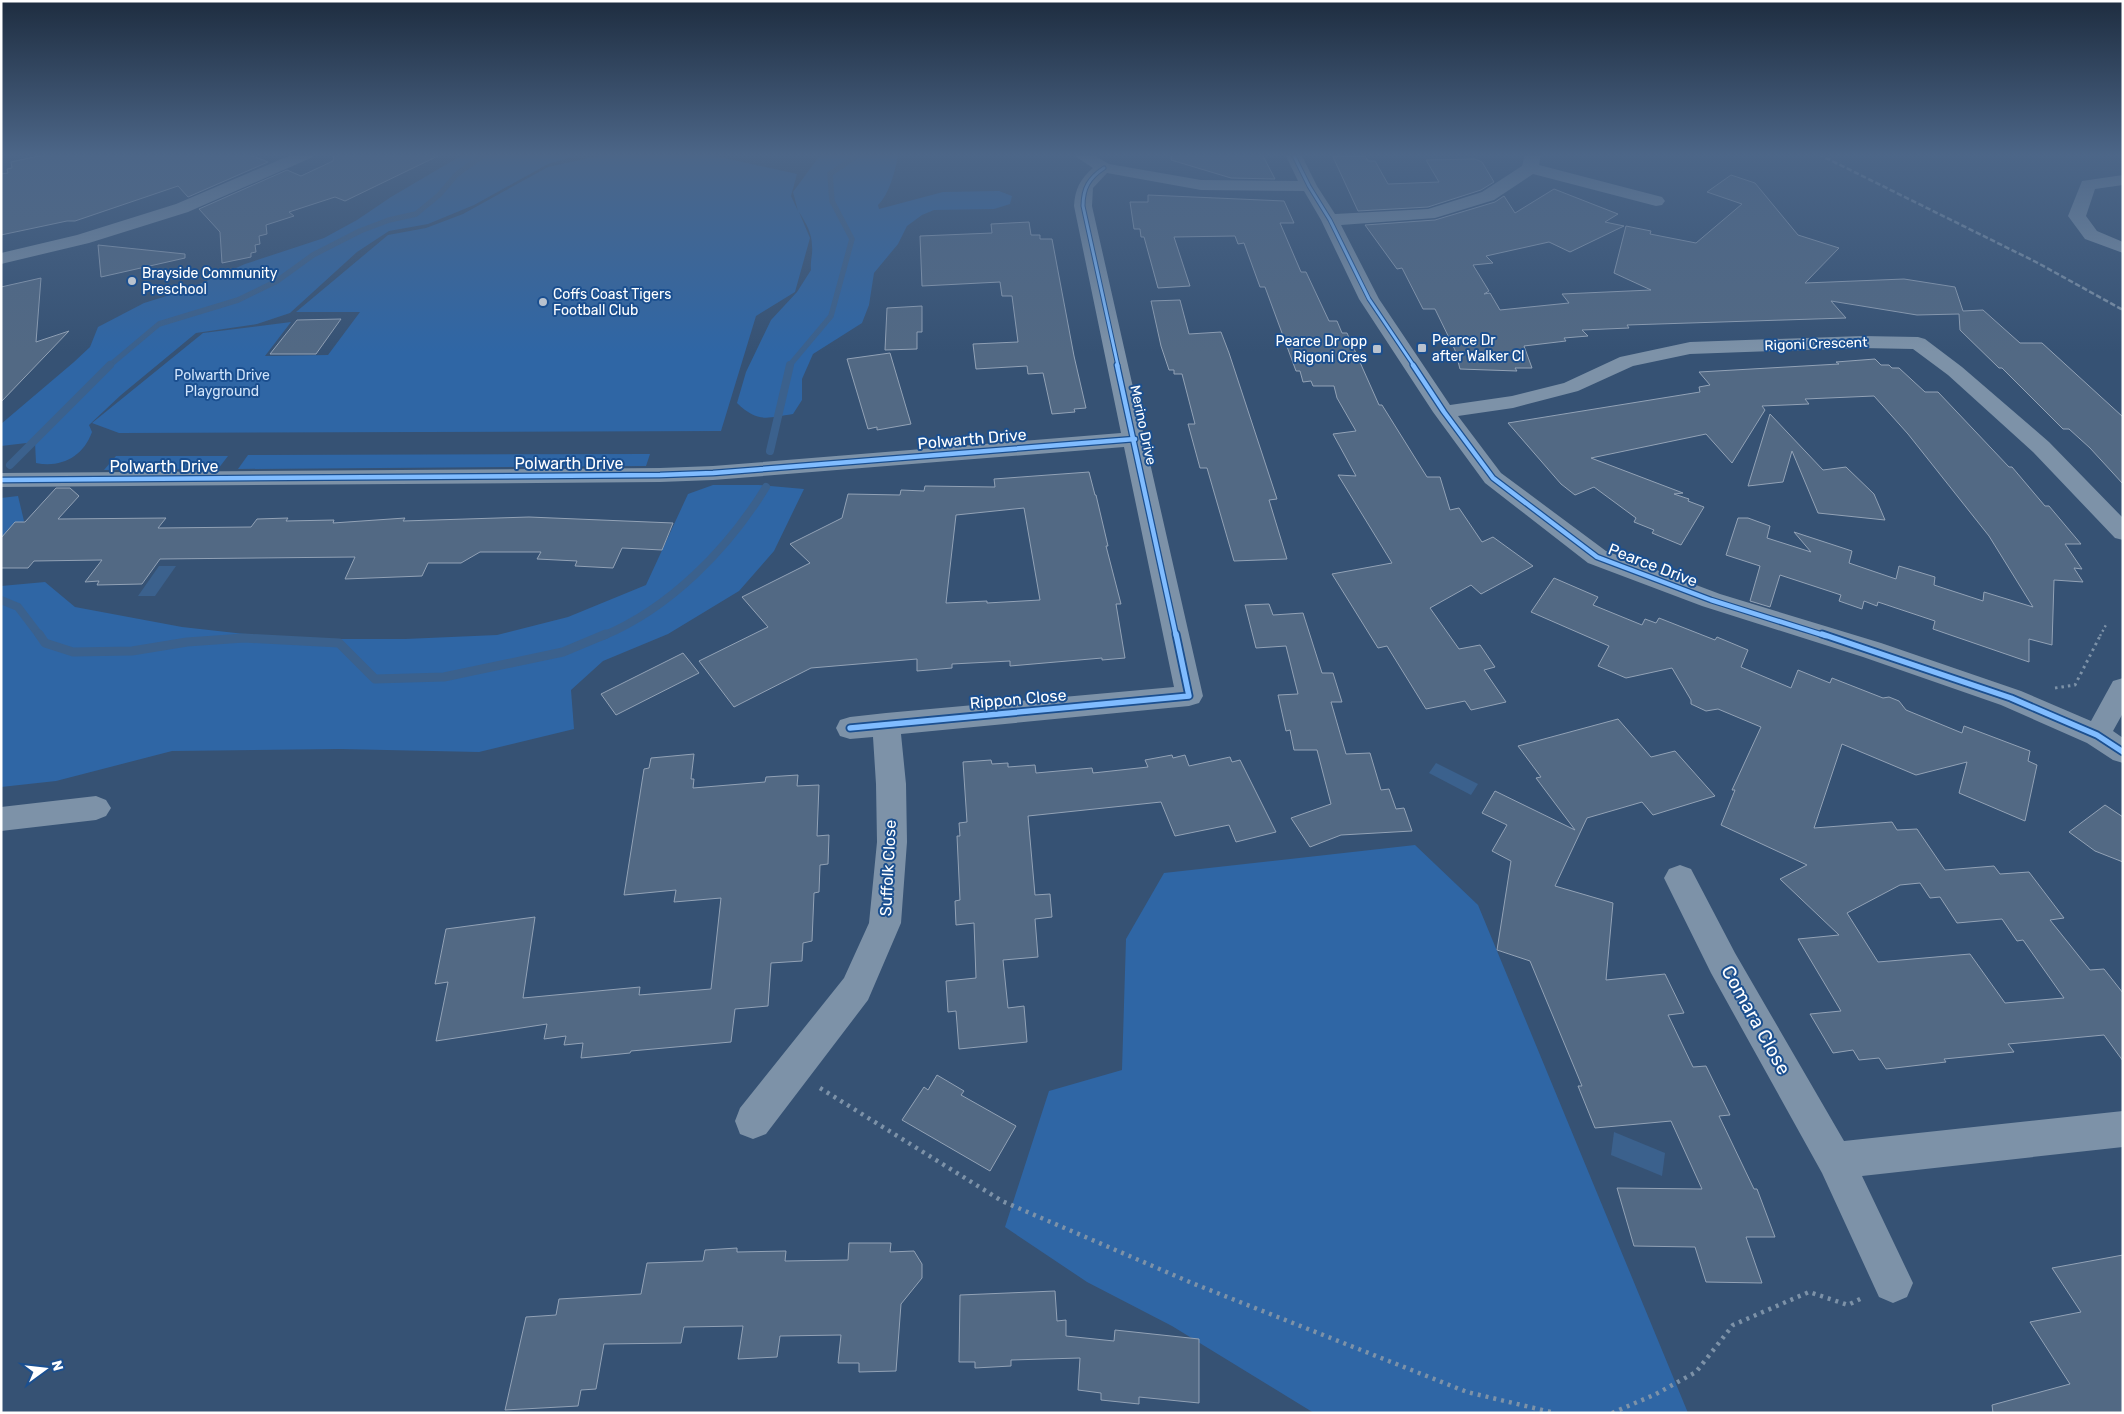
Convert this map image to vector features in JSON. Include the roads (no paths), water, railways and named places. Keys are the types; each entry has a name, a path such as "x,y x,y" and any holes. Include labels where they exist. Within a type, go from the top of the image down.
{"street":[{"path":"1,259 83,239 144,220"},
{"name":"Merino Drive","path":"1086,220 1135,438 1189,696"},
{"name":"Pearce Drive","path":"1330,220 1369,299 1444,412 1493,478 1597,557 1711,600 1872,650 2011,698 2097,736 2123,752"},
{"path":"2080,220 2091,235 2123,248"},
{"name":"Rigoni Crescent","path":"1444,412 1513,402 1571,387 1627,362 1690,348 1862,342 1918,343 1955,371 2041,447 2123,532"},
{"name":"Polwarth Drive","path":"1,480 669,475 1135,438"},
{"path":"2097,736 2123,688"},
{"name":"Rippon Close","path":"850,728 1189,696"},
{"name":"Suffolk Close","path":"753,1121 856,989 885,923 892,842 891,784 886,724"},
{"path":"1,819 96,808"},
{"name":"Comara Close","path":"1680,878 1723,963 1835,1160 1893,1283"},
{"path":"1835,1160 2123,1129"}],"waterway":[{"path":"109,366 159,324 238,300 277,281 313,255 360,231 389,220"},
{"path":"789,366 831,316 852,239 842,220"},
{"path":"770,451 790,365"},
{"path":"10,465 109,366"},
{"path":"603,636 651,610 695,574 734,532 766,487"},
{"path":"1,600 18,607 40,636"},
{"path":"39,634 45,643 73,652 132,651 187,642 244,638 339,643 375,679 444,677 563,652 606,634"}],"railway":[{"path":"1951,220 2036,262 2123,310"}],"place":[{"name":"Brayside Community Preschool","path":"132,281"},
{"name":"Coffs Coast Tigers Football Club","path":"543,302"},
{"name":"Pearce Dr after Walker Cl","path":"1422,348"},
{"name":"Pearce Dr opp Rigoni Cres","path":"1377,349"}],"park label":[{"name":"Polwarth Drive Playground","path":"222,384"}]}
